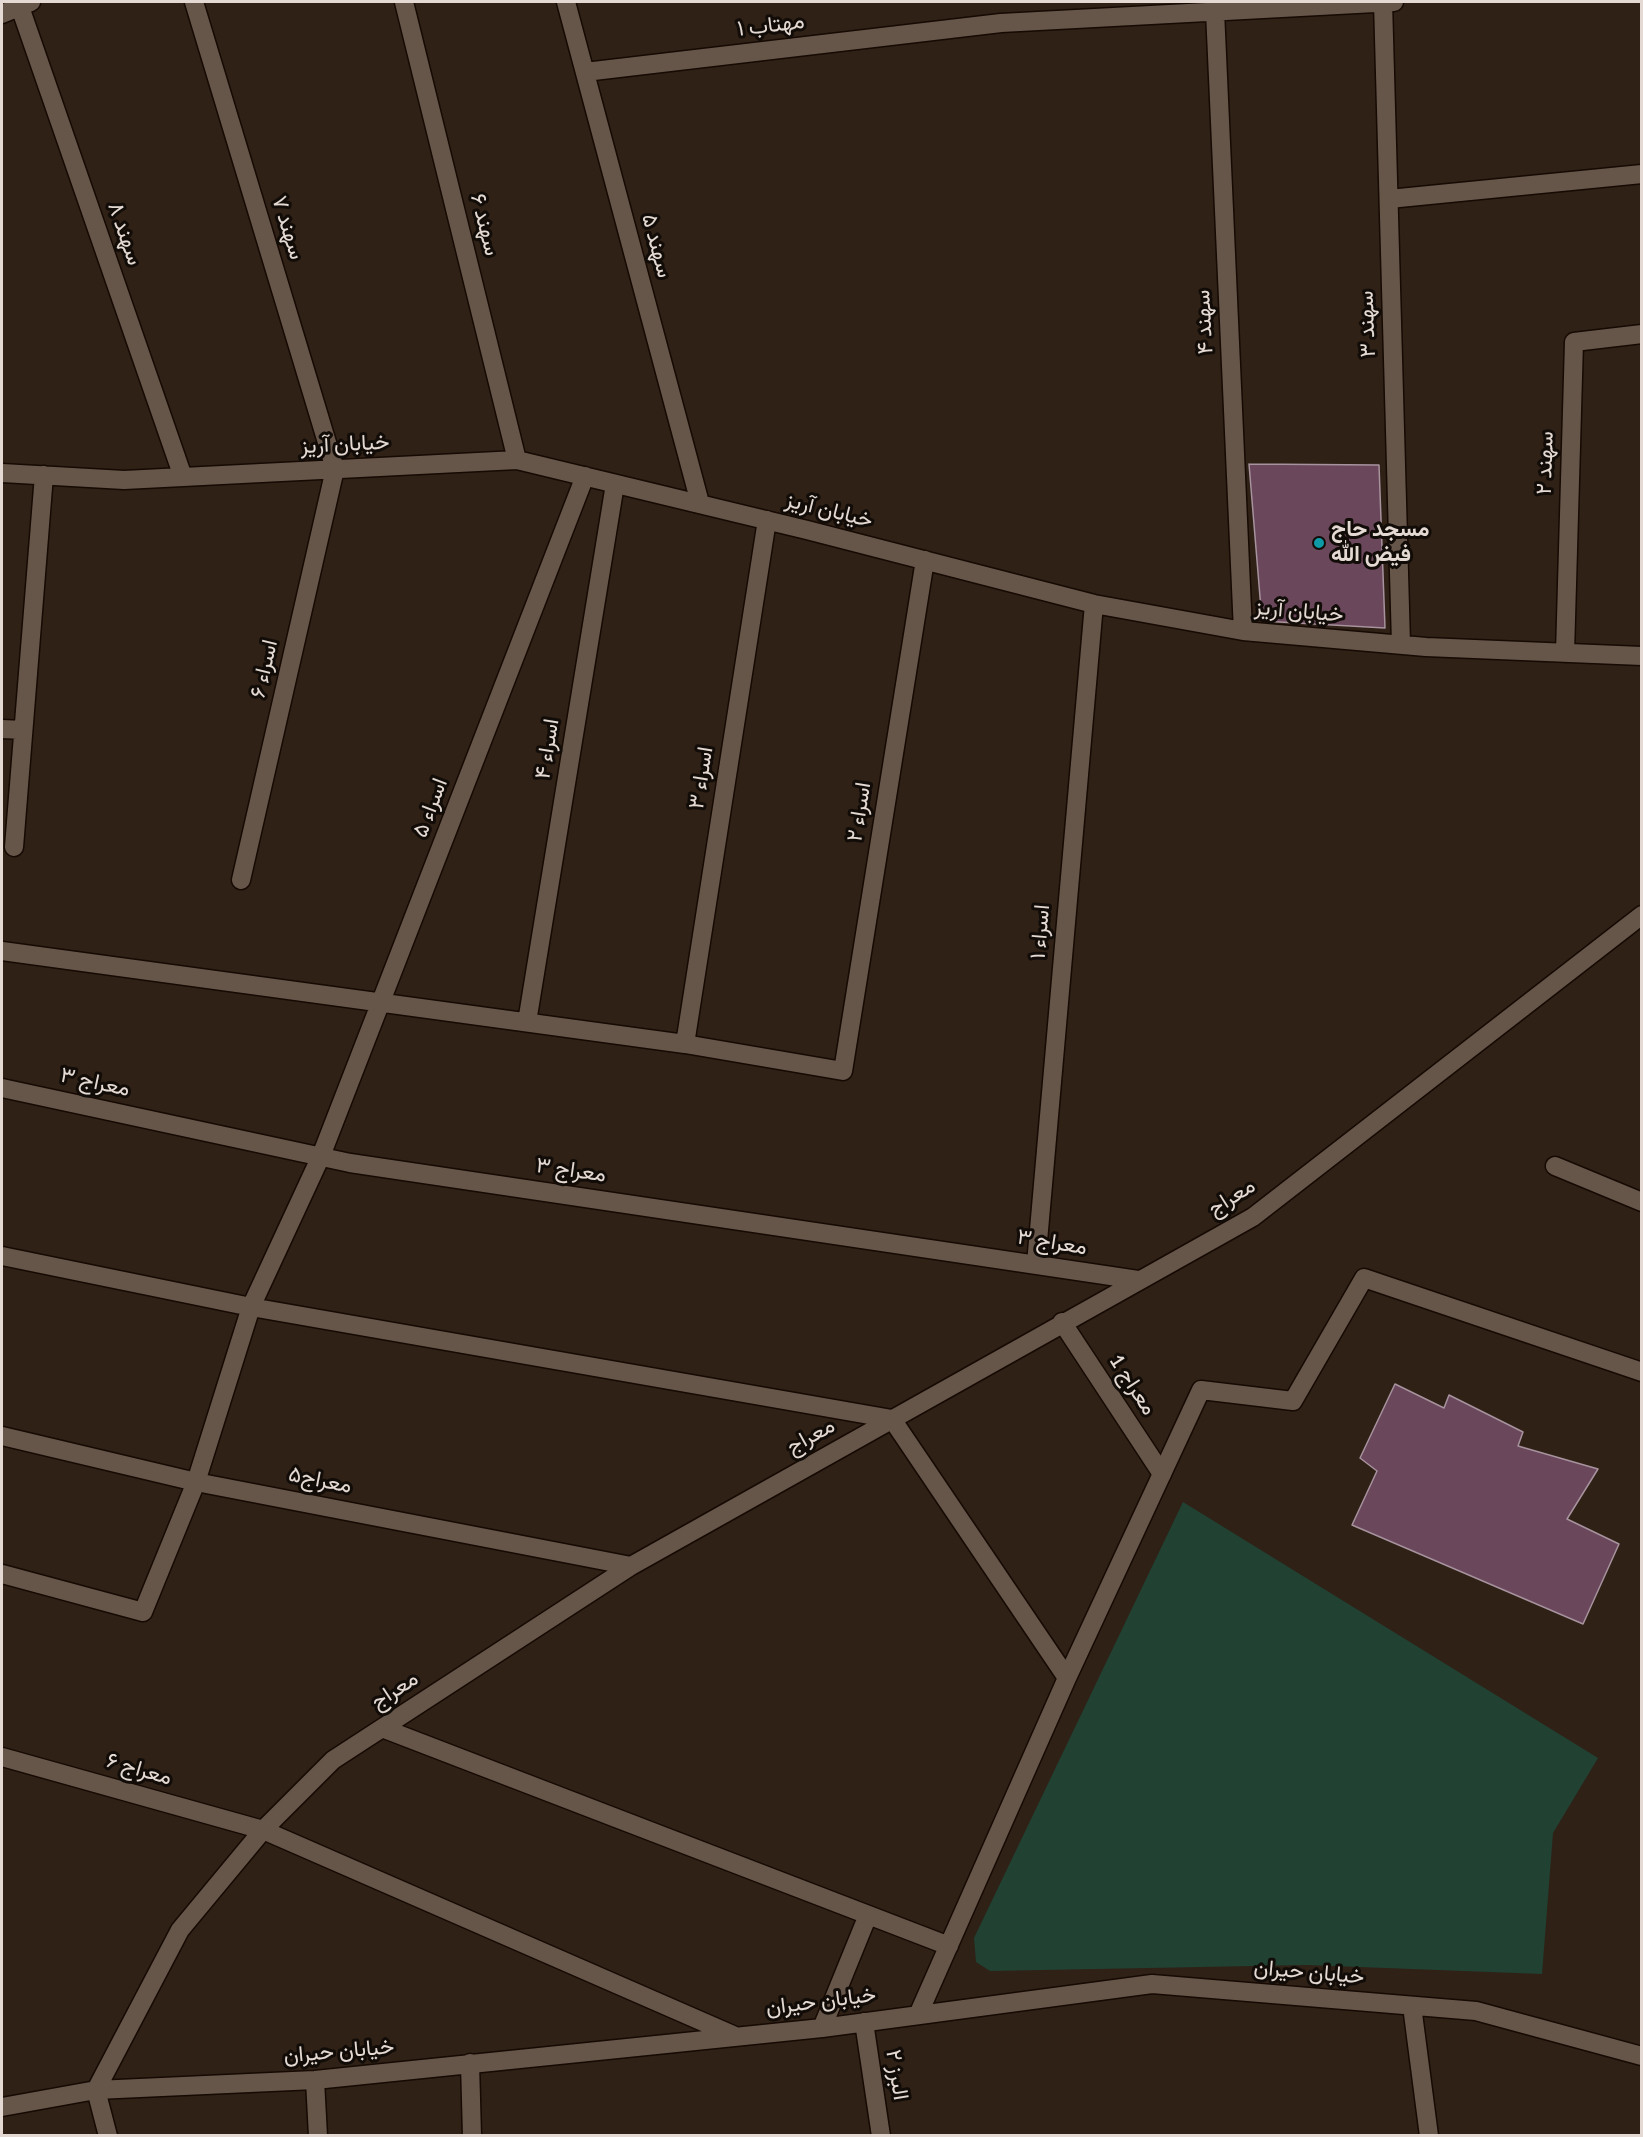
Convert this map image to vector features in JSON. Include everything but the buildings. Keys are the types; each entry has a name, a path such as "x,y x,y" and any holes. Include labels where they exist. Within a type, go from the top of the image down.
{"street":[{"name":"سهند ۷","path":"194,2 335,469"},
{"name":"سهند ۶","path":"404,2 517,460"},
{"name":"سهند ۵","path":"566,2 700,503"},
{"name":"سهند ۳","path":"1383,2 1401,644"},
{"name":"مهتاب ۱","path":"585,72 1001,23 1394,2"},
{"path":"2,14 26,4"},
{"name":"سهند ۸","path":"26,4 183,477"},
{"name":"سهند ۴","path":"1215,11 1243,631"},
{"path":"1389,199 1641,174"},
{"name":"سهند ۲","path":"1565,653 1574,342 1641,334"},
{"name":"خیابان آریز","path":"4,468 44,475 124,480 517,460 700,503 1094,604 1243,631 1401,644 1641,656"},
{"name":"اسراء ۶","path":"241,880 335,469"},
{"path":"14,847 44,475"},
{"name":"اسراء ۵","path":"2,1574 143,1612 196,1482 251,1307 321,1156 585,476"},
{"name":"اسراء ۴","path":"527,1022 615,484"},
{"name":"اسراء ۳","path":"685,1044 767,520"},
{"name":"اسراء ۲","path":"685,1044 843,1071 925,560"},
{"name":"اسراء ۱","path":"1036,1264 1094,604"},
{"path":"2,729 23,730"},
{"name":"معراج","path":"96,2090 180,1930 263,1830 333,1760 631,1566 1062,1322 1253,1217 1641,915"},
{"path":"2,951 685,1044"},
{"name":"معراج ۳","path":"2,1088 374,1166 1138,1280"},
{"path":"1555,1166 1641,1202"},
{"path":"2,1256 251,1307 892,1419 1067,1678"},
{"path":"918,2015 1067,1678 1201,1390 1293,1401 1364,1278 1641,1372"},
{"name":"معراج 1","path":"1062,1322 1162,1474"},
{"name":"معراج۵","path":"2,1436 196,1482 631,1566"},
{"path":"382,1728 949,1946"},
{"name":"معراج ۶","path":"2,1757 263,1830 735,2036"},
{"path":"822,2028 868,1915"},
{"name":"خیابان حیران","path":"6,2104 96,2090 315,2079 822,2028 1152,1984 1476,2011 1641,2056"},
{"path":"1412,2006 1429,2136"},
{"name":"البرز ۲","path":"864,2022 881,2136"},
{"path":"470,2063 472,2136"},
{"path":"315,2079 318,2136"},
{"path":"96,2090 108,2136"}],"green space":[{"path":"1183,1502 1598,1758 1553,1833 1542,1974 1307,1965 990,1971 976,1962 974,1938"}],"place":[{"name":"مسجد حاج فیض الله","path":"1319,543"}]}
